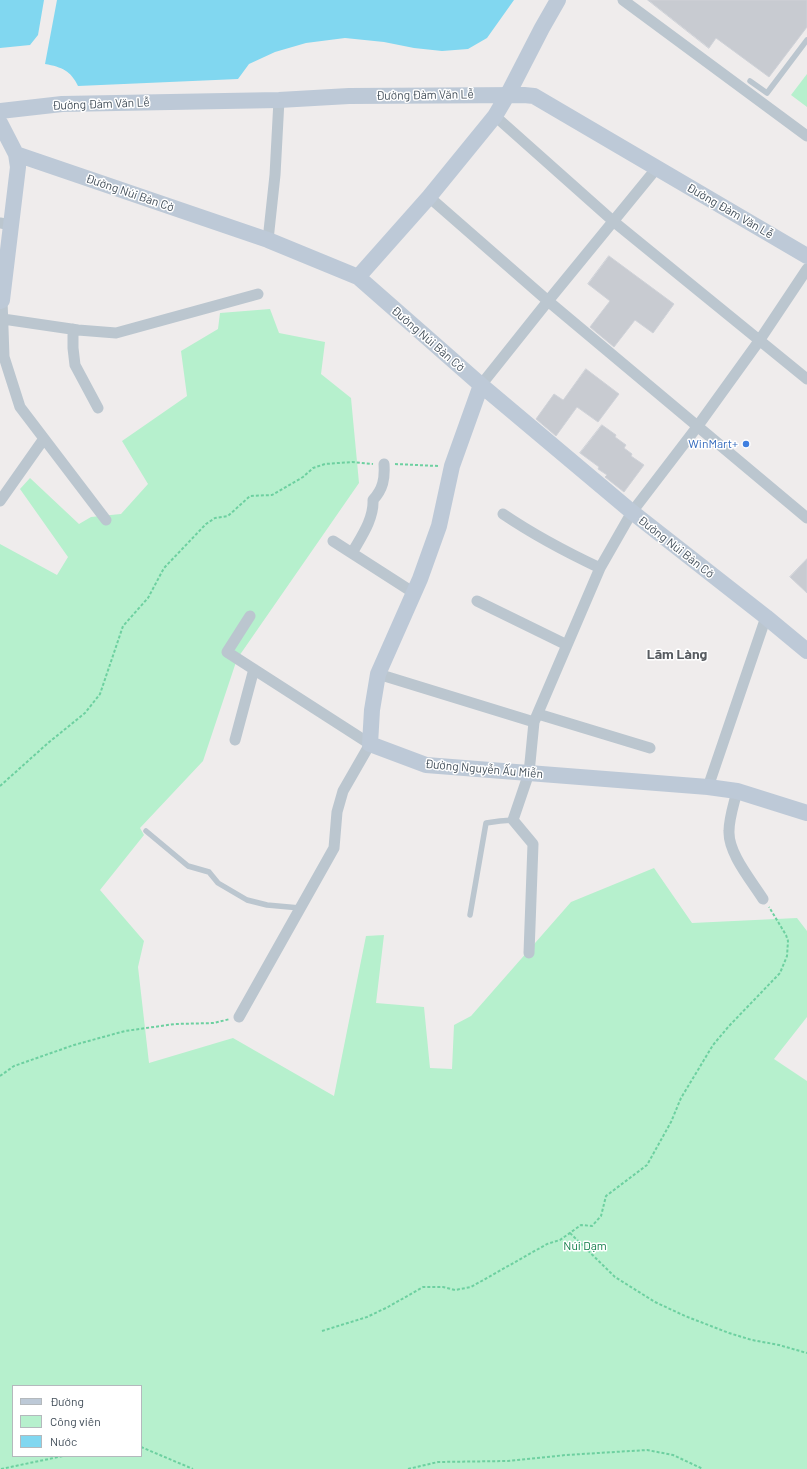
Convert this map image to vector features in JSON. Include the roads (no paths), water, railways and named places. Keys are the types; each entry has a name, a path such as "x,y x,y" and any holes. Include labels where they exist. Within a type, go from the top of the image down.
{"street":[{"path":"358,277 429,196 495,116 558,0"},
{"path":"623,0 807,136"},
{"name":"Đường Đàm Văn Lễ","path":"0,111 62,104 279,100 349,96 508,94 534,96 656,169 807,256"},
{"path":"268,240 276,175 279,100"},
{"path":"495,116 613,221 807,379"},
{"path":"0,123 16,154 18,167 5,224 1,301 4,357 20,407 43,440 106,520"},
{"name":"Đường Núi Bàn Cờ","path":"16,154 268,240 358,277 481,385 632,512 807,651"},
{"path":"239,1017 334,848 337,812 343,791 370,744 372,710 378,674 414,593 439,526 452,466 481,385 656,169"},
{"path":"429,196 548,301 807,518"},
{"path":"529,953 533,844 513,820 529,773 536,718 600,568 632,512 697,427 759,341 807,269"},
{"path":"3,319 116,334 258,294"},
{"path":"73,329 75,365 98,408"},
{"path":"0,501 43,440"},
{"path":"352,553 367,526 373,507 373,500 379,492 385,476 384,464"},
{"path":"503,514 563,551 600,568"},
{"path":"333,541 414,593"},
{"path":"477,601 567,645"},
{"path":"250,616 227,652 370,744"},
{"path":"708,787 766,617"},
{"path":"235,740 254,669"},
{"path":"378,674 650,748"},
{"name":"Đường Nguyễn Ấu Miễn","path":"370,744 426,765 708,787 737,791 807,813"},
{"path":"737,791 728,833 738,861 763,899"}],"lane":[{"path":"750,81 767,93 807,40"},
{"path":"470,915 486,823 513,820"},
{"path":"146,831 188,866 209,872 218,883 247,900 267,905 300,908"}],"water":[{"path":"0,0 44,0 38,35 30,45 0,48"},
{"path":"57,0 514,0 487,38 468,49 442,51 414,48 384,42 345,38 306,43 275,52 249,64 238,79 78,86 69,73 65,70 45,64"}],"place":[{"name":"WinMart+","path":"746,444"}],"district":[{"name":"Lãm Làng","path":"677,654"}],"park label":[{"name":"Núi Dạm","path":"585,1246"}]}
